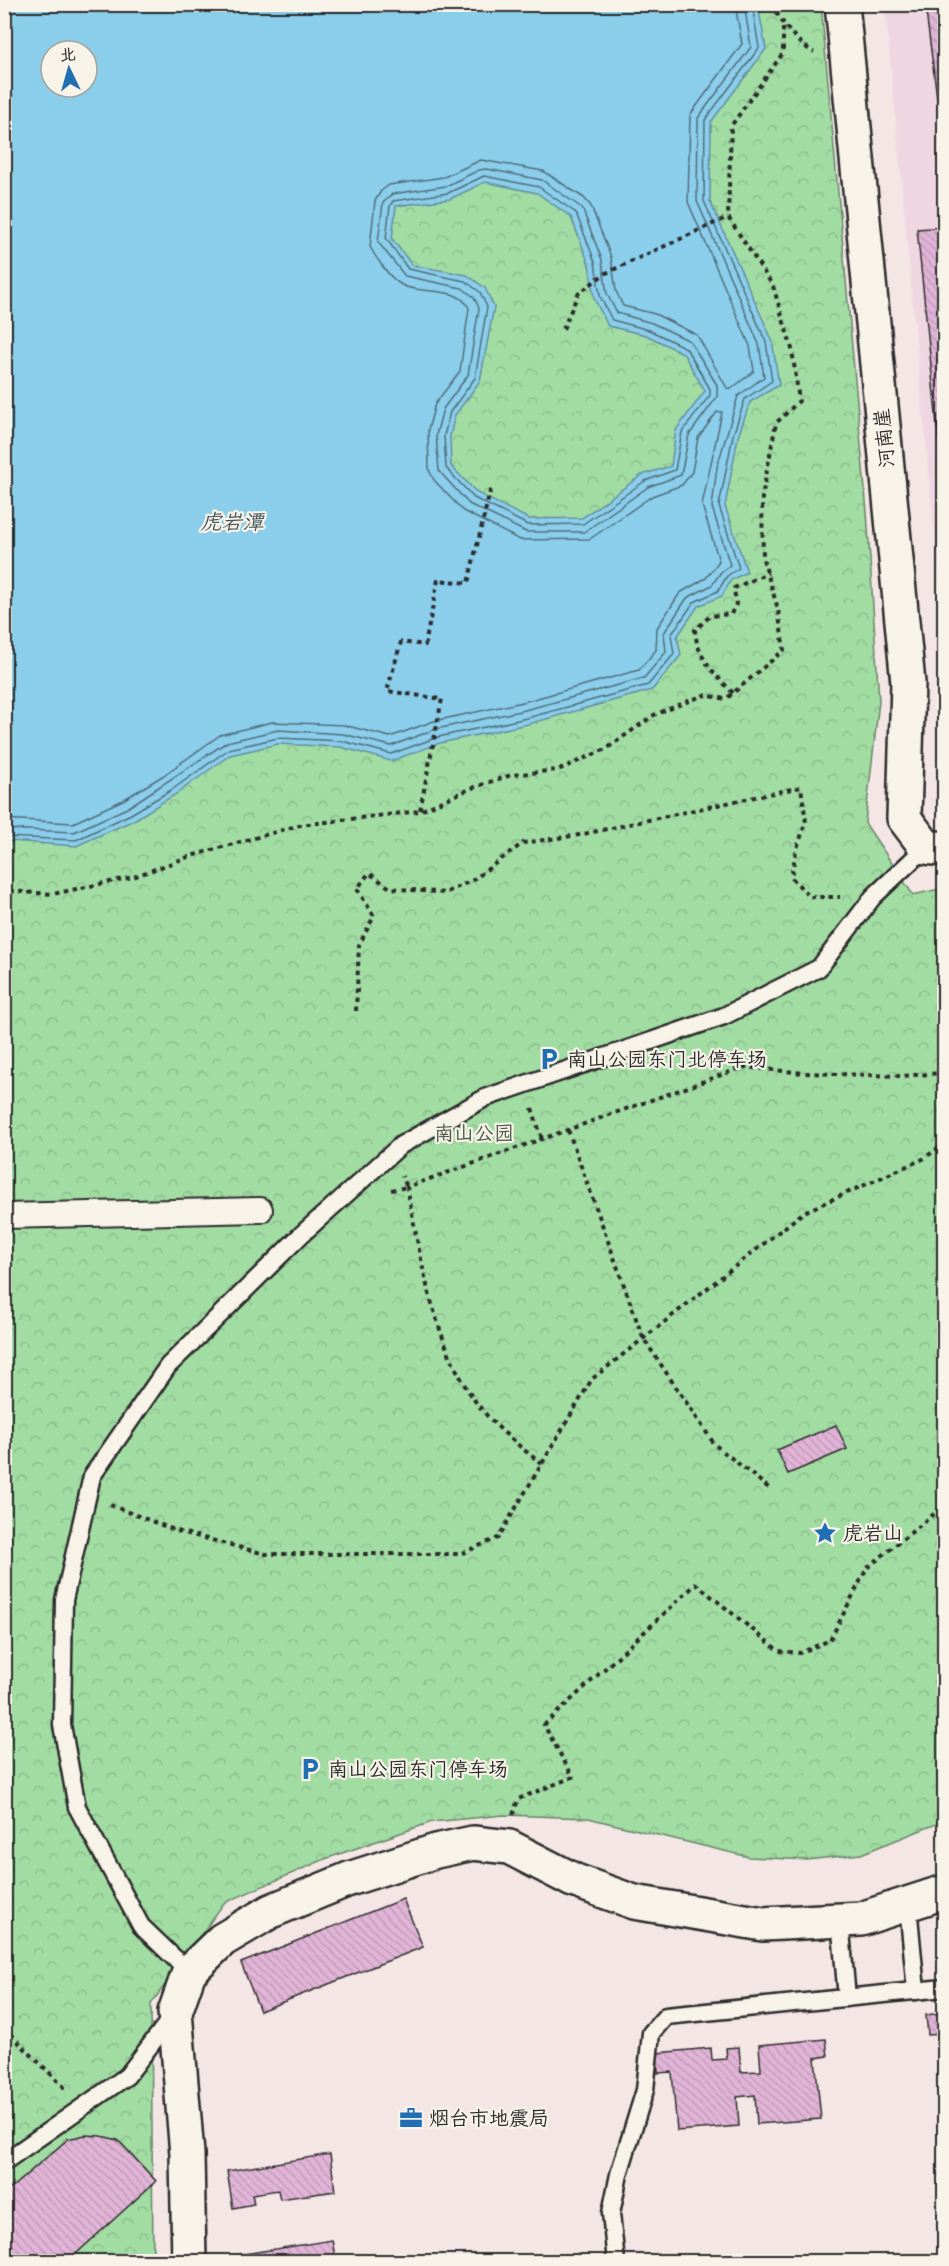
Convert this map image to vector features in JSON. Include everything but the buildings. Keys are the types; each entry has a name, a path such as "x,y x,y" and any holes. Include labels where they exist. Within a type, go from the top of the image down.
{"street":[{"name":"河南崖","path":"842,4 908,683 904,818 935,848"},
{"path":"4,1216 260,1210"},
{"path":"189,2262 187,2154 175,2012 189,1972 222,1940 271,1911 350,1879 436,1851 473,1843 509,1847 573,1880 634,1902 763,1924 861,1919 945,1892"}],"lane":[{"path":"189,1972 141,1926 77,1807 62,1725 64,1600 92,1476 168,1366 302,1234 401,1145 485,1098 724,1016 819,968 873,897 935,848"},
{"path":"908,1905 916,1991"},
{"path":"840,1920 847,1998"},
{"path":"616,2262 611,2213 619,2174 645,2090 651,2033 666,2016 945,1988"},
{"path":"4,2162 127,2076 175,2012"}],"path":[{"path":"773,4 783,21 808,49 848,65"},
{"path":"4,886 6,892 53,894 133,877 191,856 300,825 420,811 469,789 511,775 558,770 606,749 654,715 704,695 726,699 784,650 778,609 763,559 762,496 776,423 799,400 792,349 773,286 728,217 731,126 783,53 783,21"},
{"path":"563,328 578,294 604,274 728,217"},
{"path":"420,811 442,699 387,691 400,642 425,645 438,580 468,583 491,487"},
{"path":"733,693 706,665 696,647 695,630 710,616 731,614 736,604 734,588 768,573"},
{"path":"356,1011 358,945 374,916 357,889 369,873 390,888 445,894 473,880 523,843 612,829 801,788 806,822 796,851 791,877 810,897 873,897"},
{"path":"542,1464 506,1436 468,1390 437,1324 407,1187 744,1067 804,1073 900,1076 945,1072"},
{"path":"524,1084 542,1139"},
{"path":"568,1130 643,1338 715,1445 770,1489"},
{"path":"87,1496 177,1531 265,1554 460,1554 498,1538 592,1379 804,1212 923,1159 945,1144"},
{"path":"511,1824 518,1799 573,1777 544,1725 696,1584 779,1651 800,1653 830,1640 867,1568 945,1506"},
{"path":"4,2028 83,2106"}],"shaded area":[{"path":"885,5 944,5 944,636"}],"green space":[{"name":"南山公园","path":"5,5 821,5 867,512 879,701 865,823 913,895 944,888 944,1821 861,1854 807,1860 749,1857 588,1818 504,1815 432,1822 325,1859 224,1903 151,2004 153,2261 5,2262"}],"water":[{"name":"虎岩潭","path":"5,4 758,5 766,49 711,122 710,201 772,340 779,385 750,402 738,437 725,506 747,572 731,580 722,596 698,606 677,637 681,655 652,690 528,724 440,743 391,761 341,747 278,744 230,755 176,794 134,820 76,846 10,841 5,843","holes":["485,182 537,193 571,217 589,264 594,298 608,326 646,335 683,353 705,391 676,430 671,466 642,475 582,518 529,519 477,493 451,466 450,436 455,415 480,381 494,307 485,288 467,275 412,265 392,239 396,206 450,199"]}],"place":[{"name":"南山公园东门北停车场","path":"549,1059"},
{"name":"虎岩山","path":"825,1533"},
{"name":"南山公园东门停车场","path":"310,1769"},
{"name":"烟台市地震局","path":"411,2118"}]}
